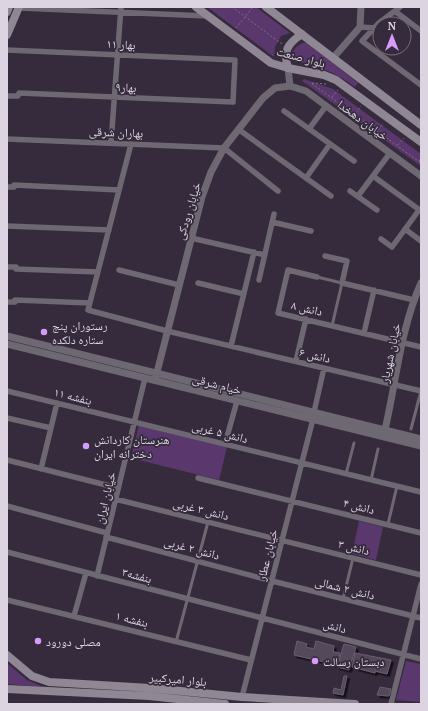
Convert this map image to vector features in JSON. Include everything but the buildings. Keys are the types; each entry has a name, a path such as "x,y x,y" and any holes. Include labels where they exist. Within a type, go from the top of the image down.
{"main road":[{"path":"7,12 9,7"},
{"name":"بلوار صنعت","path":"196,7 271,63 288,68 324,74 336,80 421,142"},
{"name":"بلوار صنعت","path":"266,7 421,125"},
{"path":"7,35 19,8"},
{"path":"288,68 285,57 287,48 302,34"},
{"path":"357,95 365,83"},
{"name":"بلوار امیرکبیر","path":"7,655 32,676 50,682 150,688 242,697 355,704"},
{"path":"48,691 50,682"},
{"name":"بلوار امیرکبیر","path":"7,689 225,704"}],"street":[{"path":"333,58 360,27 361,7"},
{"path":"19,8 121,10 208,16"},
{"path":"390,16 398,9 421,31"},
{"path":"111,143 121,10"},
{"path":"360,27 372,28"},
{"path":"372,31 362,41 372,48"},
{"name":"بهار ۱۱","path":"7,50 235,60 233,102"},
{"path":"382,56 421,85"},
{"path":"288,68 290,86"},
{"name":"خیابان دهخدا","path":"290,86 306,91 421,176"},
{"name":"خیابان رودکی","path":"156,377 202,197 211,172 224,148 262,98 275,88 290,86"},
{"name":"بهار۹","path":"7,96 18,96 19,93 233,102"},
{"path":"309,129 326,106"},
{"path":"284,111 354,161"},
{"path":"238,129 330,196"},
{"name":"بهاران شرقی","path":"7,139 224,148"},
{"path":"7,302 15,302 15,300 90,303 131,144"},
{"path":"306,178 330,144"},
{"path":"224,148 278,191"},
{"path":"358,196 390,153"},
{"path":"373,176 420,210 392,247 381,239"},
{"path":"7,187 14,188 14,185 119,190"},
{"path":"350,191 377,210"},
{"path":"258,280 274,214"},
{"path":"272,222 311,231"},
{"path":"7,226 109,230"},
{"path":"405,229 421,241"},
{"path":"191,238 264,255"},
{"path":"231,346 254,252"},
{"path":"325,256 347,261 342,283 414,300"},
{"path":"7,267 16,267 16,270 98,272"},
{"path":"119,270 179,285"},
{"name":"دانش ۸","path":"317,277 288,270 278,313 421,347"},
{"path":"198,283 244,294"},
{"name":"خیابان شهریار","path":"384,433 403,342 414,300 421,283"},
{"path":"364,333 374,290"},
{"name":"دانش ۶","path":"90,303 88,310 167,331 421,391"},
{"path":"296,361 306,319"},
{"name":"خیام شرقی","path":"7,336 156,377 384,433 421,439"},
{"name":"خیام شرقی","path":"7,344 145,378 156,377"},
{"name":"خیابان عطار","path":"242,697 302,463 324,368"},
{"name":"خیابان ایران","path":"97,576 145,378"},
{"name":"بنفشه ۱۱","path":"7,391 134,422"},
{"path":"225,444 238,397"},
{"path":"41,469 58,403"},
{"path":"7,418 51,428"},
{"name":"دانش ۵ غربی","path":"134,422 421,492"},
{"name":"خیام شرقی","path":"384,433 421,446"},
{"path":"7,460 118,488"},
{"name":"دانش ۴","path":"198,478 421,533"},
{"name":"دانش ۳ غربی","path":"116,499 282,540"},
{"name":"دانش ۲ غربی","path":"7,506 272,581"},
{"name":"دانش ۳","path":"282,540 421,575"},
{"name":"بنفشه۳","path":"7,552 262,618"},
{"path":"74,616 86,573"},
{"name":"دانش ۲ شمالی","path":"272,581 421,618"},
{"path":"391,704 421,584"},
{"name":"بنفشه ۱","path":"7,600 251,660"},
{"name":"دانش","path":"262,618 421,659"}],"lane":[{"path":"317,277 342,283 332,326"},
{"path":"411,429 421,391"},
{"path":"346,474 354,443"},
{"path":"371,480 378,448"},
{"path":"388,524 397,486"},
{"path":"176,642 208,522"},
{"path":"343,599 353,558"}],"path":[{"path":"232,7 287,48"},
{"path":"232,33 253,7"},
{"path":"332,97 339,89 325,83 311,83 356,114 421,163"},
{"path":"356,114 365,101"},
{"path":"378,131 388,118"},
{"path":"398,146 405,137"}],"shaded area":[{"path":"207,7 256,7 290,33 281,36 275,47 274,57"},
{"path":"303,43 307,43 358,83 355,87 340,77 325,70 292,61 294,50"},
{"path":"304,79 333,89 421,154 421,166 302,81"},
{"path":"139,425 227,447 219,480 131,458"},
{"path":"359,521 383,527 376,560 352,554"},
{"path":"406,661 421,664 421,702 396,700"},
{"path":"7,663 27,680 43,687 7,684"}],"place":[{"name":"رستوران پنج ستاره دلکده","path":"44,332"},
{"name":"هنرستان کاردانش دخترانه ایران","path":"86,446"},
{"name":"مصلی دورود","path":"38,641"},
{"name":"دبستان رسالت","path":"315,661"}]}
